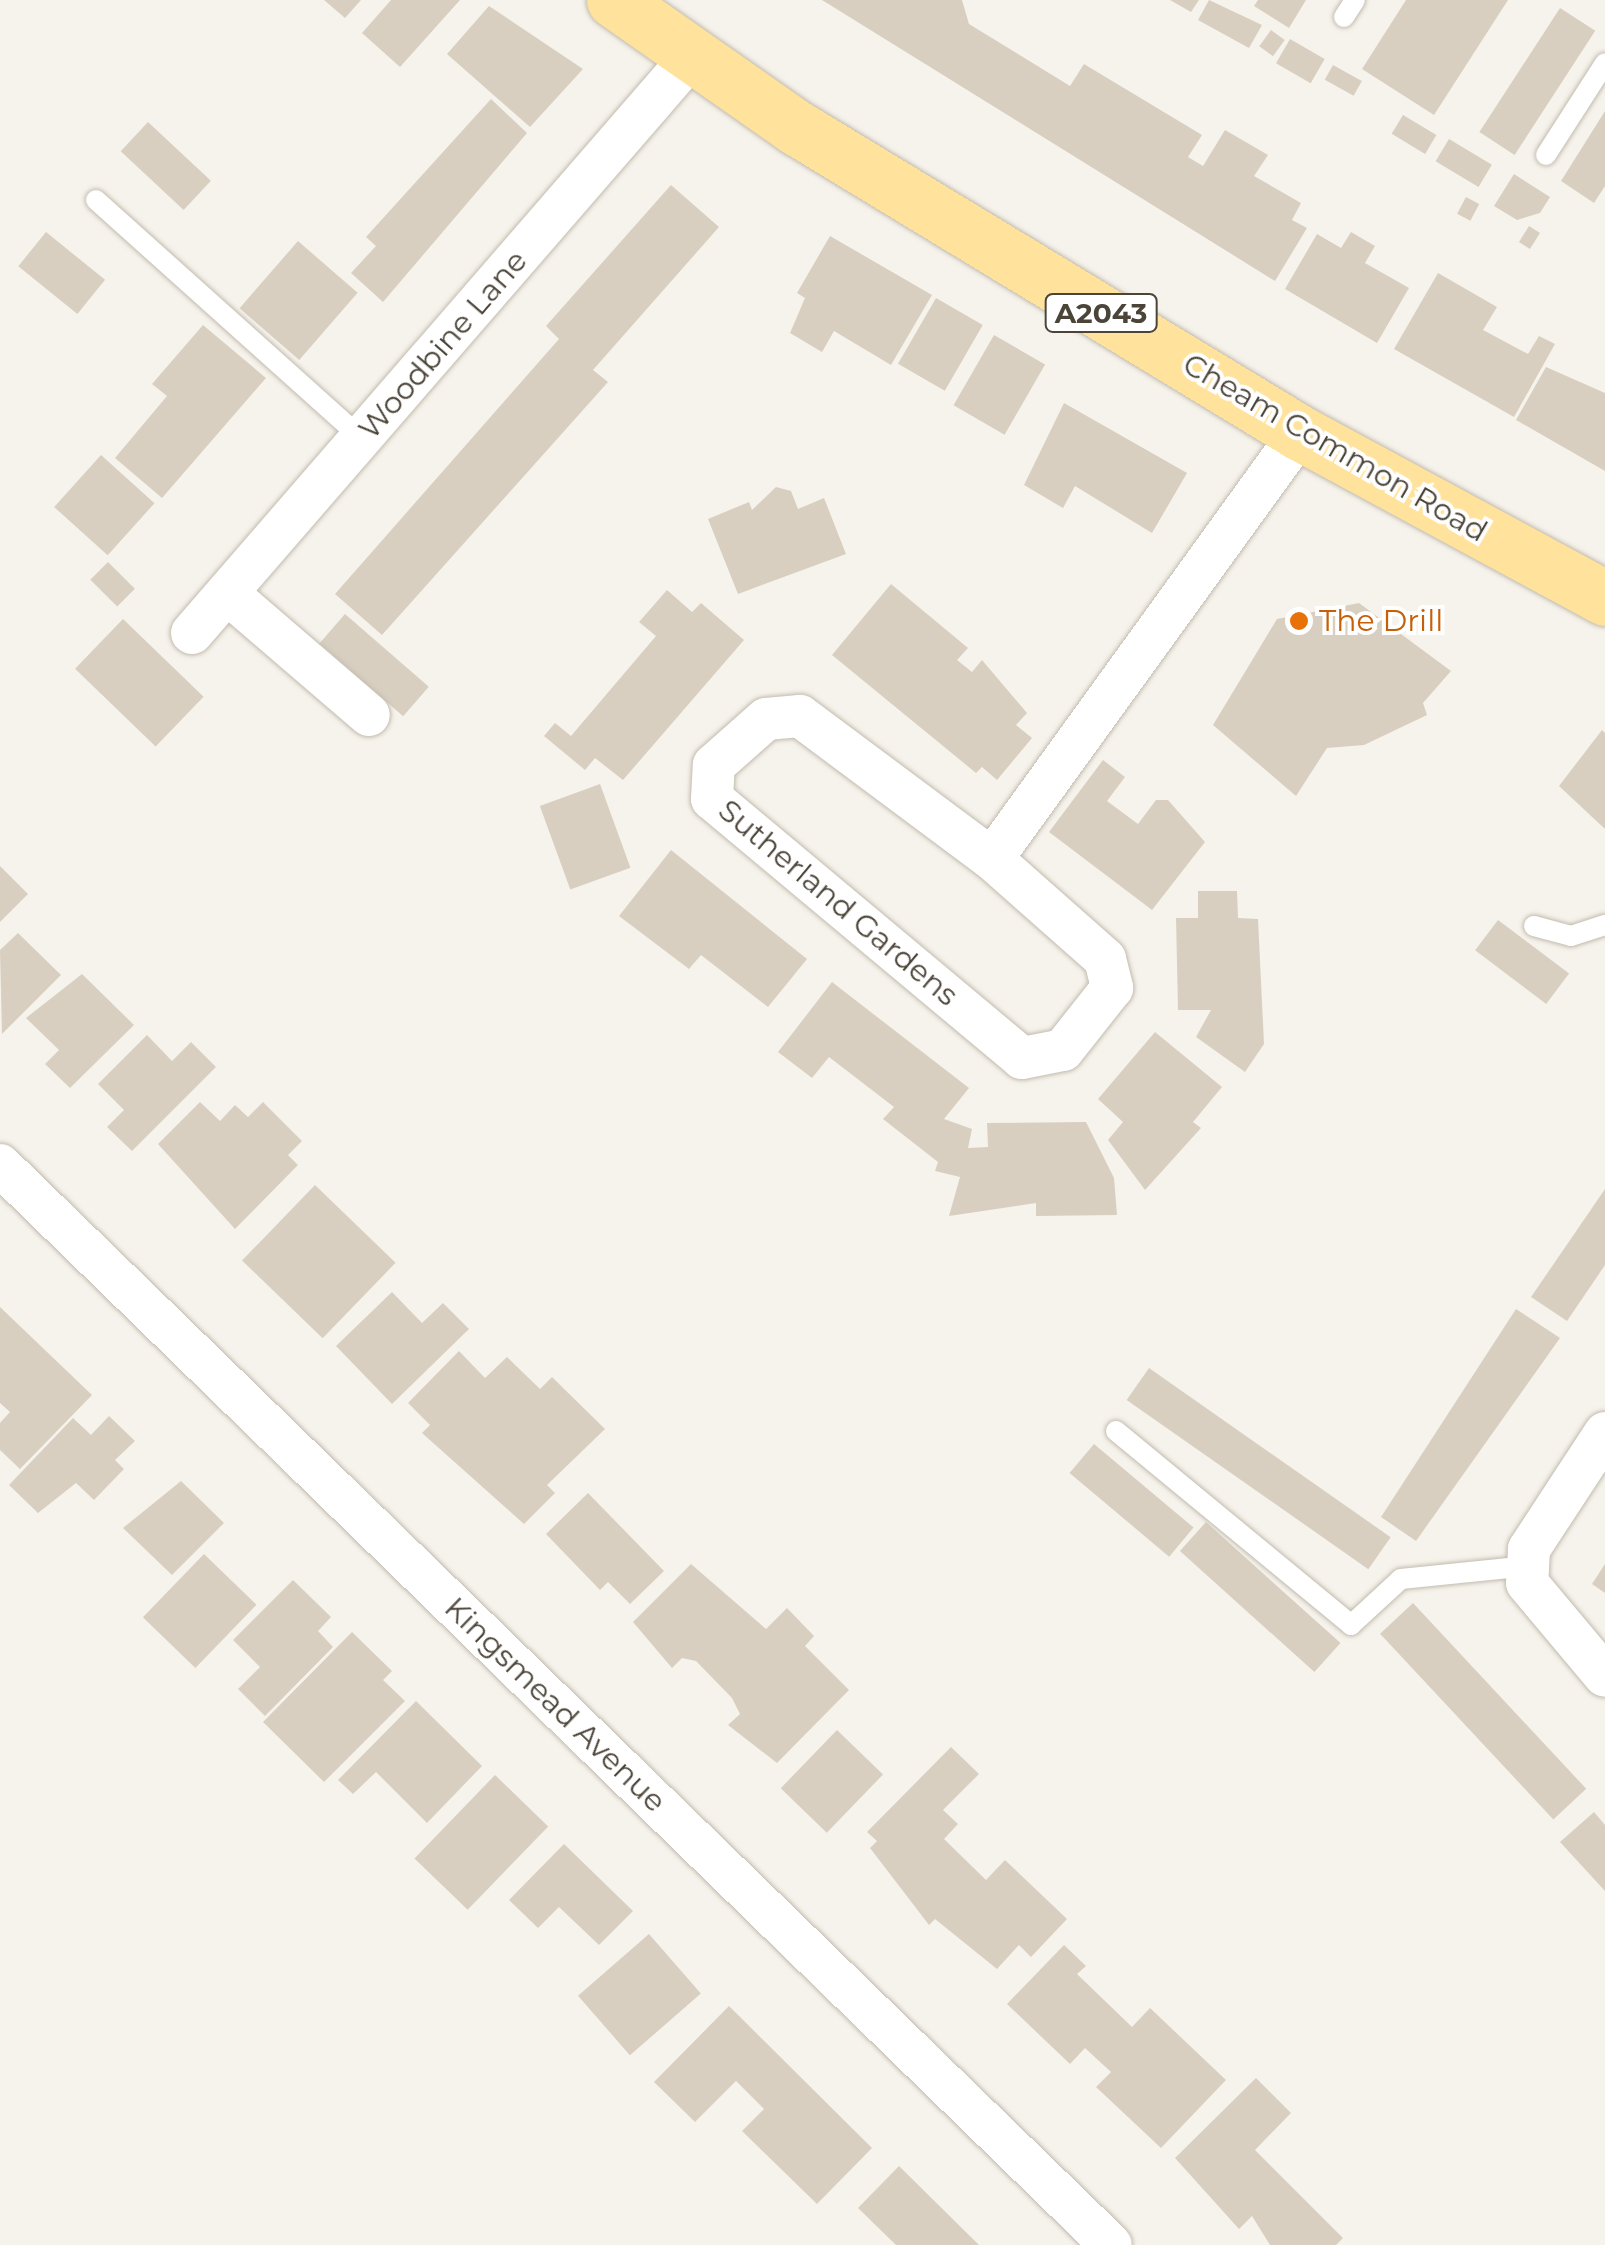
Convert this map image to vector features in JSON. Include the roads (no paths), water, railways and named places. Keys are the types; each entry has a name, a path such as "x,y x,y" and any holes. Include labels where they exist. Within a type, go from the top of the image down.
{"main road":[{"name":"Cheam Common Road","path":"614,0 692,56 1300,433 1605,598"}],"street":[{"name":"Woodbine Lane","path":"192,633 692,56"},
{"path":"992,859 1300,433"},
{"path":"227,593 369,715"},
{"name":"Sutherland Gardens","path":"800,716 992,859 1105,958 1112,988 1063,1050 1022,1058 886,947 712,799 714,765 766,719 800,716"},
{"name":"Kingsmead Avenue","path":"0,1165 1111,2245"},
{"path":"1605,1434 1529,1549 1527,1583 1605,1676"}],"lane":[{"path":"1546,155 1605,63"},
{"path":"96,200 361,438"},
{"path":"1534,926 1572,936 1605,925"},
{"path":"1116,1431 1352,1624 1401,1579 1528,1566"}],"place":[{"name":"The Drill","path":"1299,621"}]}
